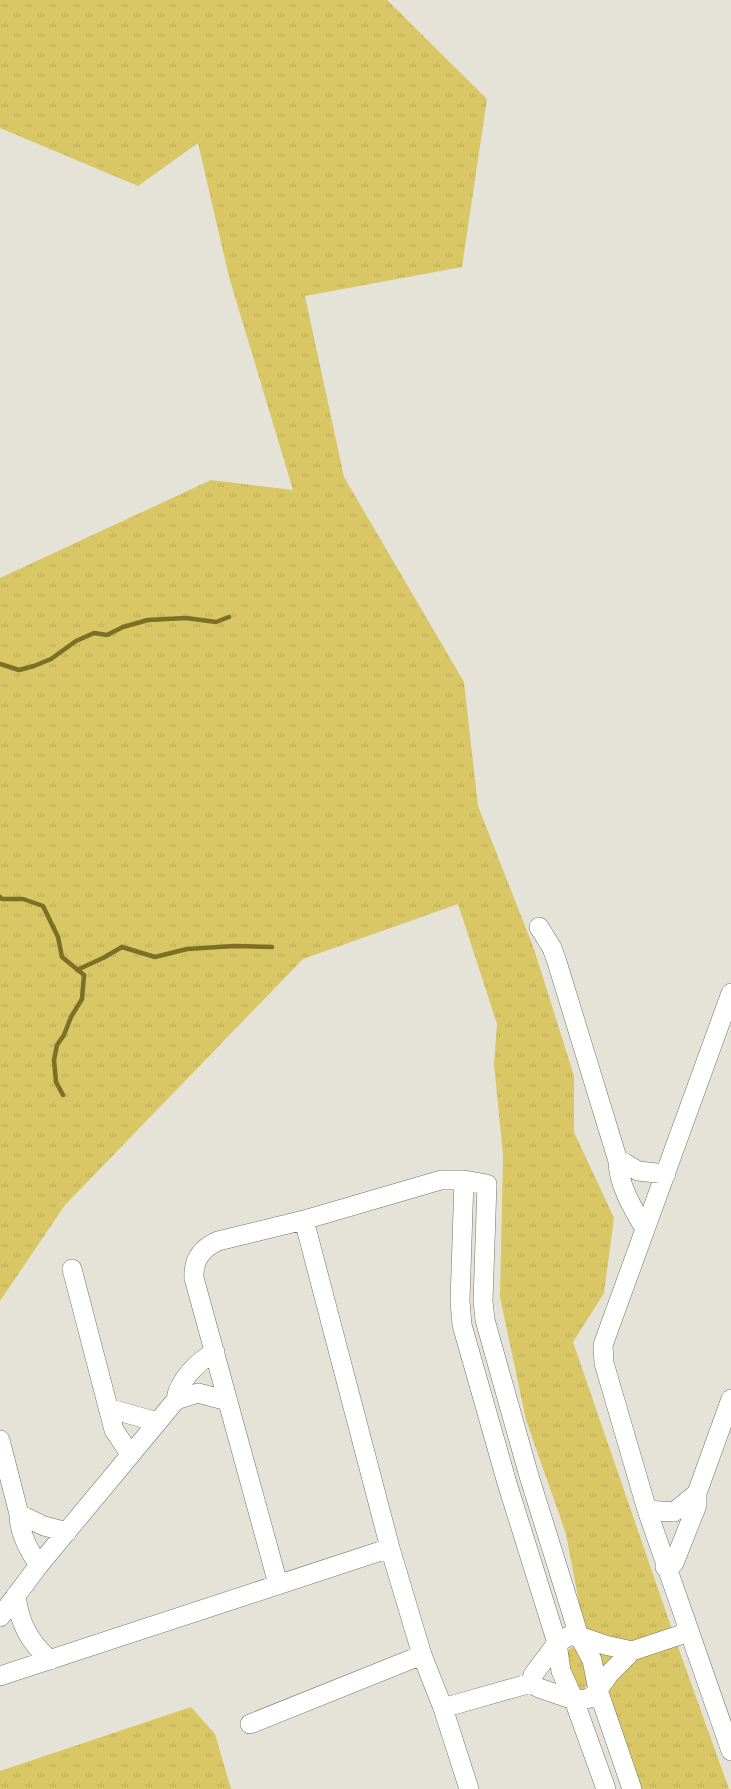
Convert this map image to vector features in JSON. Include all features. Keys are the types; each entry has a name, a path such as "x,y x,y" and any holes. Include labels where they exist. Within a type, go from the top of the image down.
{"street":[{"path":"539,927 552,948 557,962 618,1161 618,1173 634,1211 645,1228"},
{"path":"731,993 603,1346 604,1363 647,1510 665,1567 731,1752"},
{"path":"618,1161 625,1163 638,1171 666,1174"},
{"path":"278,1584 194,1278 195,1265 201,1253 218,1241 304,1220 441,1180 464,1180 487,1184 483,1301 485,1320 529,1476 580,1636 592,1660 598,1690 632,1789"},
{"path":"464,1180 460,1302 462,1325 507,1483 557,1644 561,1671 574,1700 606,1789"},
{"path":"304,1220 390,1548 422,1655 443,1708 469,1789"},
{"path":"72,1269 114,1430 130,1454"},
{"path":"0,1617 39,1565 176,1400 177,1390 202,1359 215,1352"},
{"path":"176,1400 198,1394 228,1401"},
{"path":"665,1567 674,1563 696,1505 697,1493 722,1444 731,1399"},
{"path":"108,1408 158,1422"},
{"path":"0,1440 20,1514 19,1524 31,1553 39,1565"},
{"path":"647,1510 674,1512 697,1493"},
{"path":"20,1514 44,1526 67,1532"},
{"path":"0,1676 390,1548"},
{"path":"16,1595 21,1620 26,1632 40,1652 50,1660"},
{"path":"443,1708 531,1683 539,1688 574,1700 587,1699 598,1690 610,1673 632,1651 689,1632"},
{"path":"531,1683 533,1675 557,1644 569,1636 580,1636 605,1646 632,1651"},
{"path":"250,1724 422,1655"}],"green space":[{"path":"0,0 387,0 487,99 462,267 305,296 344,477 464,682 478,806 534,949 574,1076 574,1132 614,1218 604,1293 573,1342 677,1644 729,1789 637,1789 584,1629 566,1534 526,1420 500,1297 503,1155 494,1064 497,1024 458,904 303,959 65,1205 0,1301 0,578 211,480 293,490 229,277 198,143 138,186 0,128"},
{"path":"572,1647 581,1650 590,1684 582,1690 578,1689 564,1653"},
{"path":"191,1707 215,1734 231,1789 0,1789 0,1771"}],"waterway":[{"path":"0,664 19,670 34,666 51,659 76,641 94,633 107,635 123,627 148,620 186,618 216,622 229,617"},
{"path":"0,897 2,899 23,899 43,906 58,937 62,957 84,975 82,999 71,1017 64,1035 57,1045 54,1060 56,1082 63,1095"},
{"path":"77,970 122,947 155,957 187,949 234,946 272,947"}]}
